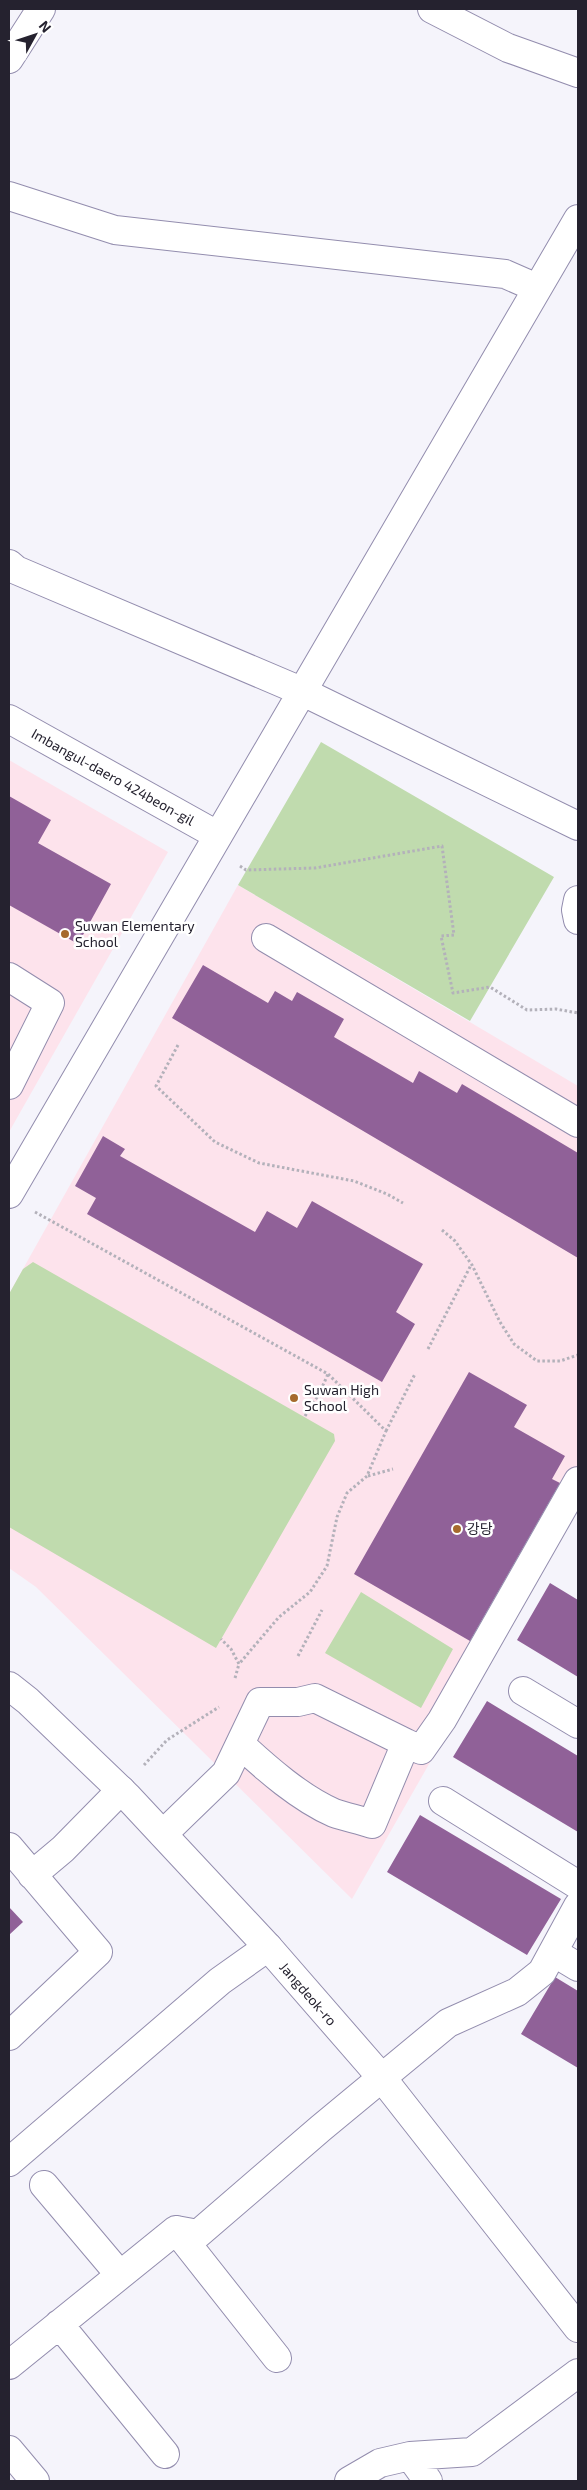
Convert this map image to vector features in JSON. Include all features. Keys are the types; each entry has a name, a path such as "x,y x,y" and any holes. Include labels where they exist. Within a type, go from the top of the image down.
{"street":[{"path":"9,59 42,9"},
{"path":"432,9 508,48 578,73"},
{"path":"9,196 115,230 505,274 537,288"},
{"path":"9,1194 578,218"},
{"path":"9,564 16,570 301,692 578,826"},
{"name":"Imbangul-daero 424beon-gil","path":"9,719 213,842"},
{"path":"578,900 576,910 578,920"},
{"path":"266,938 578,1123"},
{"path":"9,977 50,1003 9,1085"},
{"path":"163,1834 226,1773 260,1702 298,1702 316,1698 420,1750 442,1720 578,1481"},
{"name":"Jangdeok-ro","path":"9,1686 28,1701 121,1790 268,1947 382,2078 578,2328"},
{"path":"523,1691 578,1724"},
{"path":"240,1744 273,1775 326,1808 372,1824 406,1743"},
{"path":"32,1875 63,1849 121,1790"},
{"path":"443,1801 578,1885"},
{"path":"9,1847 98,1952 9,2036"},
{"path":"9,2364 176,2230 198,2234 448,2023 517,1992 542,1972 578,1906"},
{"path":"9,2162 220,1982 268,1947"},
{"path":"553,1952 578,1967"},
{"path":"44,2185 120,2275"},
{"path":"176,2230 277,2358"},
{"path":"59,2324 165,2454"},
{"path":"349,2481 380,2463 410,2456 472,2452 578,2373"},
{"path":"9,2450 35,2481"},
{"path":"410,2456 428,2481"}],"path":[{"path":"213,842 246,870 315,868 442,846 454,935 441,936 453,993 490,987 528,1010 556,1009 578,1013"},
{"path":"178,1045 156,1086 215,1142 259,1163 354,1181 387,1194 403,1203"},
{"path":"34,1212 328,1374 386,1431"},
{"path":"442,1230 455,1241 472,1265 500,1322 514,1344 537,1361 560,1361 578,1355"},
{"path":"428,1349 472,1265"},
{"path":"304,1416 319,1394 328,1374"},
{"path":"367,1476 386,1431 415,1374"},
{"path":"234,1683 239,1664 279,1617 310,1592 327,1566 337,1518 347,1493 367,1476 393,1469"},
{"path":"298,1656 322,1610"},
{"path":"220,1639 232,1649 239,1664"},
{"path":"121,1790 167,1740 223,1703"}],"shaded area":[{"name":"Suwan Elementary School","path":"9,760 168,852 9,1132"},
{"name":"Suwan High School","path":"238,885 578,1086 578,1503 352,1899 36,1587 9,1568 9,1294"}],"green space":[{"path":"321,742 554,877 470,1021 238,885"},
{"path":"33,1262 334,1434 335,1441 216,1648 9,1527 9,1294 23,1269"},
{"path":"361,1592 453,1649 421,1708 325,1653"}],"building":[{"path":"9,796 51,820 38,843 111,884 78,944 9,905"},
{"path":"203,965 268,1003 275,991 292,1001 297,992 344,1019 334,1037 413,1083 419,1071 457,1093 462,1084 578,1153 578,1258 172,1018"},
{"path":"103,1136 125,1149 120,1156 255,1232 267,1211 297,1228 312,1201 423,1264 396,1312 415,1324 382,1382 87,1214 96,1198 75,1186"},
{"name":"강당","path":"469,1372 527,1405 514,1427 565,1456 552,1479 560,1483 470,1641 354,1574"},
{"path":"550,1583 578,1600 578,1677 517,1640"},
{"path":"487,1701 578,1756 578,1832 453,1757"},
{"path":"420,1815 561,1899 527,1955 387,1872"},
{"path":"9,1907 23,1922 9,1935"},
{"path":"555,1977 578,1991 578,2068 521,2034"}],"place":[{"name":"Suwan Elementary School","path":"65,934"},
{"name":"Suwan High School","path":"294,1398"},
{"name":"강당","path":"457,1529"}]}
